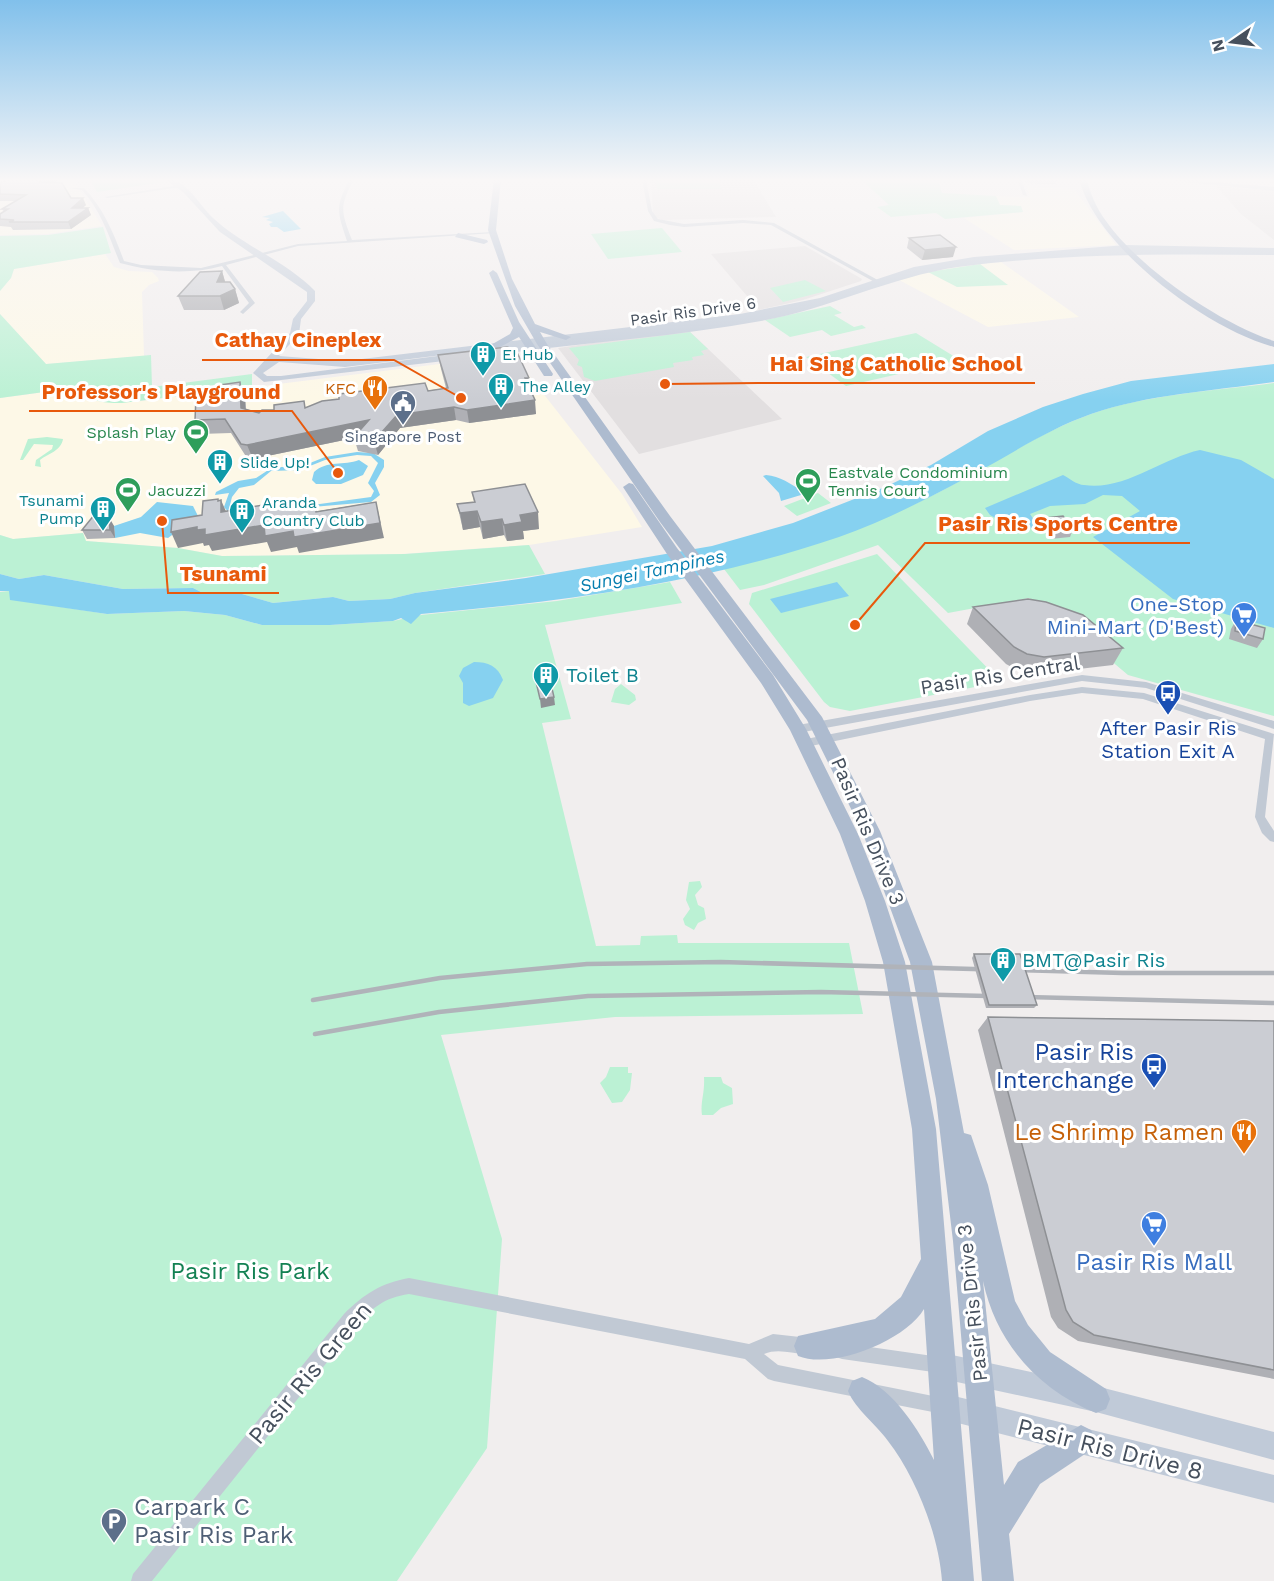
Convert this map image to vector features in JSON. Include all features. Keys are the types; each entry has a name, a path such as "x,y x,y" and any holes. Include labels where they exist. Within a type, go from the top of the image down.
{"main road":[{"name":"Pasir Ris Drive 3","path":"499,253 508,279 541,342 687,547 700,577 802,736 849,834 875,901 894,962 924,1129 957,1568"},
{"path":"1140,253 1226,325 1241,333 1274,343"},
{"name":"Pasir Ris Drive 3","path":"491,267 504,303 527,345 601,443 672,551 700,577 823,732 871,831 921,962 933,1014 950,1113 979,1372 998,1581"},
{"path":"531,326 566,337"},
{"path":"494,346 514,336 518,328"},
{"path":"551,357 559,348 578,340"},
{"path":"950,1113 975,1185 1002,1305 1018,1335 1040,1362 1096,1399"},
{"path":"808,1346 855,1340 879,1333 898,1321 910,1309 921,1292 933,1261"},
{"path":"862,1391 890,1419 907,1442 926,1478 957,1568"},
{"path":"994,1530 1029,1473 1081,1440"}],"street":[{"path":"118,253 122,262 129,266 195,270 262,253"},
{"path":"826,253 879,282"},
{"name":"Pasir Ris Drive 6","path":"527,345 566,337 761,314 822,300 910,274 958,265 1093,253"},
{"path":"256,254 311,291 311,301 297,324 294,334 262,367 259,376 273,380 494,346 527,345"},
{"path":"223,264 252,303 243,312"},
{"name":"Pasir Ris Drive 6","path":"541,342 578,340 762,318 827,302 879,282"},
{"path":"297,324 304,356 313,363"},
{"path":"281,348 297,345"},
{"path":"269,362 287,358 313,363 345,364 527,345"},
{"name":"Pasir Ris Central","path":"802,736 1082,678 1146,685 1274,724"},
{"name":"Pasir Ris Central","path":"802,736 1082,690 1144,696 1272,738"},
{"path":"1272,738 1260,818 1266,830 1274,838"},
{"name":"Pasir Ris Green","path":"140,1581 350,1320 370,1299 389,1288 409,1286 749,1352 774,1373 946,1407"},
{"name":"Pasir Ris Green","path":"749,1352 773,1342 979,1372"},
{"name":"Pasir Ris Drive 8","path":"979,1372 1096,1399 1274,1446"},
{"name":"Pasir Ris Drive 8","path":"946,1407 1274,1490"}],"shaded area":[{"path":"817,253 862,279 803,300 759,310 711,254"},
{"path":"105,254 114,267 129,271 152,272 158,278 159,281 149,285 142,292 144,356 46,364 0,314 0,291 11,278 14,269"},
{"path":"1001,262 1079,317 988,327 899,280 938,269"},
{"path":"687,329 782,419 639,454 558,348"},
{"path":"513,355 622,494 642,527 529,545 401,554 222,556 178,548 86,541 83,533 13,539 0,535 0,398 82,387 88,397 95,400 133,402"}],"green space":[{"path":"0,253 111,253 14,269 11,278 0,291"},
{"path":"604,253 674,253 608,259"},
{"path":"980,264 1008,285 957,287 928,272"},
{"path":"805,280 826,291 783,302 770,288"},
{"path":"830,306 842,313 834,315 854,327 862,325 866,328 831,336 822,330 790,337 765,320"},
{"path":"0,314 46,364 151,355 152,387 252,374 252,387 122,403 93,399 81,387 0,398"},
{"path":"690,332 708,349 701,351 704,355 692,357 693,360 673,363 674,367 595,381 584,377 582,367 577,365 579,360 569,348"},
{"path":"916,333 960,360 846,386 806,357"},
{"path":"1274,383 1274,716 1128,675 1078,633 1029,598 948,613 878,545 764,585 740,590 724,569 774,556 894,513 939,492 1046,433 1091,414 1158,398"},
{"path":"47,437 63,439 57,449 40,460 41,467 35,466 36,460 52,449 53,445 34,444 23,460 20,460 28,439"},
{"name":"Eastvale Condominium Tennis Court","path":"818,493 831,503 797,516 784,506"},
{"path":"83,533 86,541 178,548 222,556 405,554 529,545 545,574 415,593 390,599 349,601 333,597 273,603 242,594 205,594 193,588 123,589 44,575 19,579 0,574 0,535 13,539"},
{"path":"877,554 1001,682 850,711 830,707 824,702 749,604 752,593"},
{"name":"Pasir Ris Park","path":"670,582 682,603 545,625 571,719 542,723 596,946 640,945 641,936 677,935 678,943 849,943 863,1014 615,1017 441,1035 502,1239 487,1448 397,1581 0,1581 0,592 9,591 55,606 107,614 184,611 225,615 262,625 330,625 393,621 421,615 557,601"},
{"path":"621,684 635,695 636,700 629,705 611,702 615,689"},
{"path":"700,881 702,887 695,895 698,905 704,908 706,919 698,923 694,930 685,925 683,919 690,909 686,900 689,882"},
{"path":"610,1067 628,1067 628,1073 632,1073 630,1090 622,1102 612,1103 600,1083 606,1077"},
{"path":"704,1077 721,1077 723,1083 732,1088 733,1104 721,1108 713,1115 702,1115"}],"water":[{"name":"Sungei Tampines","path":"1274,364 1274,382 1159,397 1113,407 1078,419 1041,436 918,503 839,537 737,567 633,588 527,603 421,614 411,624 401,618 393,621 330,625 262,625 225,615 184,611 107,614 10,600 9,591 0,591 0,574 19,579 44,575 123,589 193,588 205,594 242,594 273,603 333,597 349,601 390,599 415,593 526,578 712,546 793,523 885,487 931,465 988,431 1043,407 1083,394 1131,381"},
{"path":"1200,450 1241,460 1274,479 1274,628 1173,599 1093,537 1140,511 1122,496 1103,495 1085,504 1050,506 1030,514 1038,526 1020,532 990,515 985,508 1063,475 1081,485 1099,486 1129,479"},
{"path":"357,452 373,453 384,460 384,467 375,483 380,495 371,502 273,510 371,497 374,491 368,483 378,463 371,456 357,455 325,460 300,470 271,471 254,485 239,488 232,497 230,505 235,510 257,512 230,514 224,507 229,493 215,495 216,492 238,481 256,478 273,467 300,467 325,457"},
{"path":"359,460 368,466 363,475 341,484 316,484 312,480 314,472 319,468"},
{"path":"763,476 789,483 802,491 801,495 781,501 779,493"},
{"path":"157,502 193,506 198,516 168,538 140,533 115,538 114,526 141,517"},
{"path":"837,582 849,596 781,613 770,599"},
{"path":"474,662 492,666 503,680 493,698 469,706 463,703 463,683 459,676 463,668"}],"building":[{"path":"222,271 217,282 230,282 235,289 220,296 178,296 200,272"},
{"path":"507,347 516,350 529,378 525,378 535,400 467,410 454,407 397,415 374,441 354,437 369,420 247,445 241,444 225,419 195,420 196,397 213,386 240,382 241,408 259,413 262,410 274,410 274,405 304,401 305,408 322,401 339,399 339,394 425,383 428,391 448,388 438,355"},
{"path":"525,484 538,512 520,515 522,522 504,525 502,519 481,522 477,511 460,513 457,504 475,502 472,492"},
{"path":"218,499 218,501 221,500 221,512 282,502 283,508 315,503 316,512 376,502 380,523 294,537 293,531 265,536 264,525 205,535 205,529 197,530 197,527 171,532 172,520 202,515 203,501"},
{"path":"103,504 104,519 109,517 110,530 82,530"},
{"path":"1063,516 1073,529 1054,531 1044,518"},
{"path":"1028,599 1046,602 1083,615 1123,648 1044,657 1027,654 1014,647 973,607"},
{"path":"1236,620 1265,628 1263,639 1235,631"},
{"path":"550,680 554,697 540,699 536,682"},
{"name":"BMT@Pasir Ris","path":"974,954 1020,954 1037,1005 989,1005"},
{"name":"Pasir Ris Mall","path":"988,1017 1274,1021 1274,1370 1094,1335 1073,1322 1066,1310"}],"railway":[{"path":"313,1000 440,978 587,964 721,962 1122,973 1274,973"},
{"path":"315,1034 439,1012 588,996 821,992 1274,1003"}],"place":[{"name":"E! Hub","path":"483,377"},
{"name":"Hai Sing Catholic School","path":"665,384"},
{"name":"Cathay Cineplex","path":"461,398"},
{"name":"The Alley","path":"501,409"},
{"name":"KFC","path":"375,411"},
{"name":"Singapore Post","path":"403,426"},
{"name":"Splash Play","path":"196,455"},
{"name":"Professor's Playground","path":"338,473"},
{"name":"Slide Up!","path":"220,485"},
{"name":"Eastvale Condominium Tennis Court","path":"808,504"},
{"name":"Jacuzzi","path":"128,513"},
{"name":"Tsunami","path":"162,521"},
{"name":"Tsunami Pump","path":"103,532"},
{"name":"Aranda Country Club","path":"242,534"},
{"name":"Pasir Ris Sports Centre","path":"855,625"},
{"name":"One-Stop Mini-Mart (D'Best)","path":"1244,638"},
{"name":"Toilet B","path":"546,698"},
{"name":"After Pasir Ris Station Exit A","path":"1168,716"},
{"name":"BMT@Pasir Ris","path":"1003,983"},
{"name":"Pasir Ris Interchange","path":"1154,1089"},
{"name":"Le Shrimp Ramen","path":"1244,1155"},
{"name":"Pasir Ris Mall","path":"1154,1247"},
{"name":"Carpark C Pasir Ris Park","path":"114,1544"}]}
